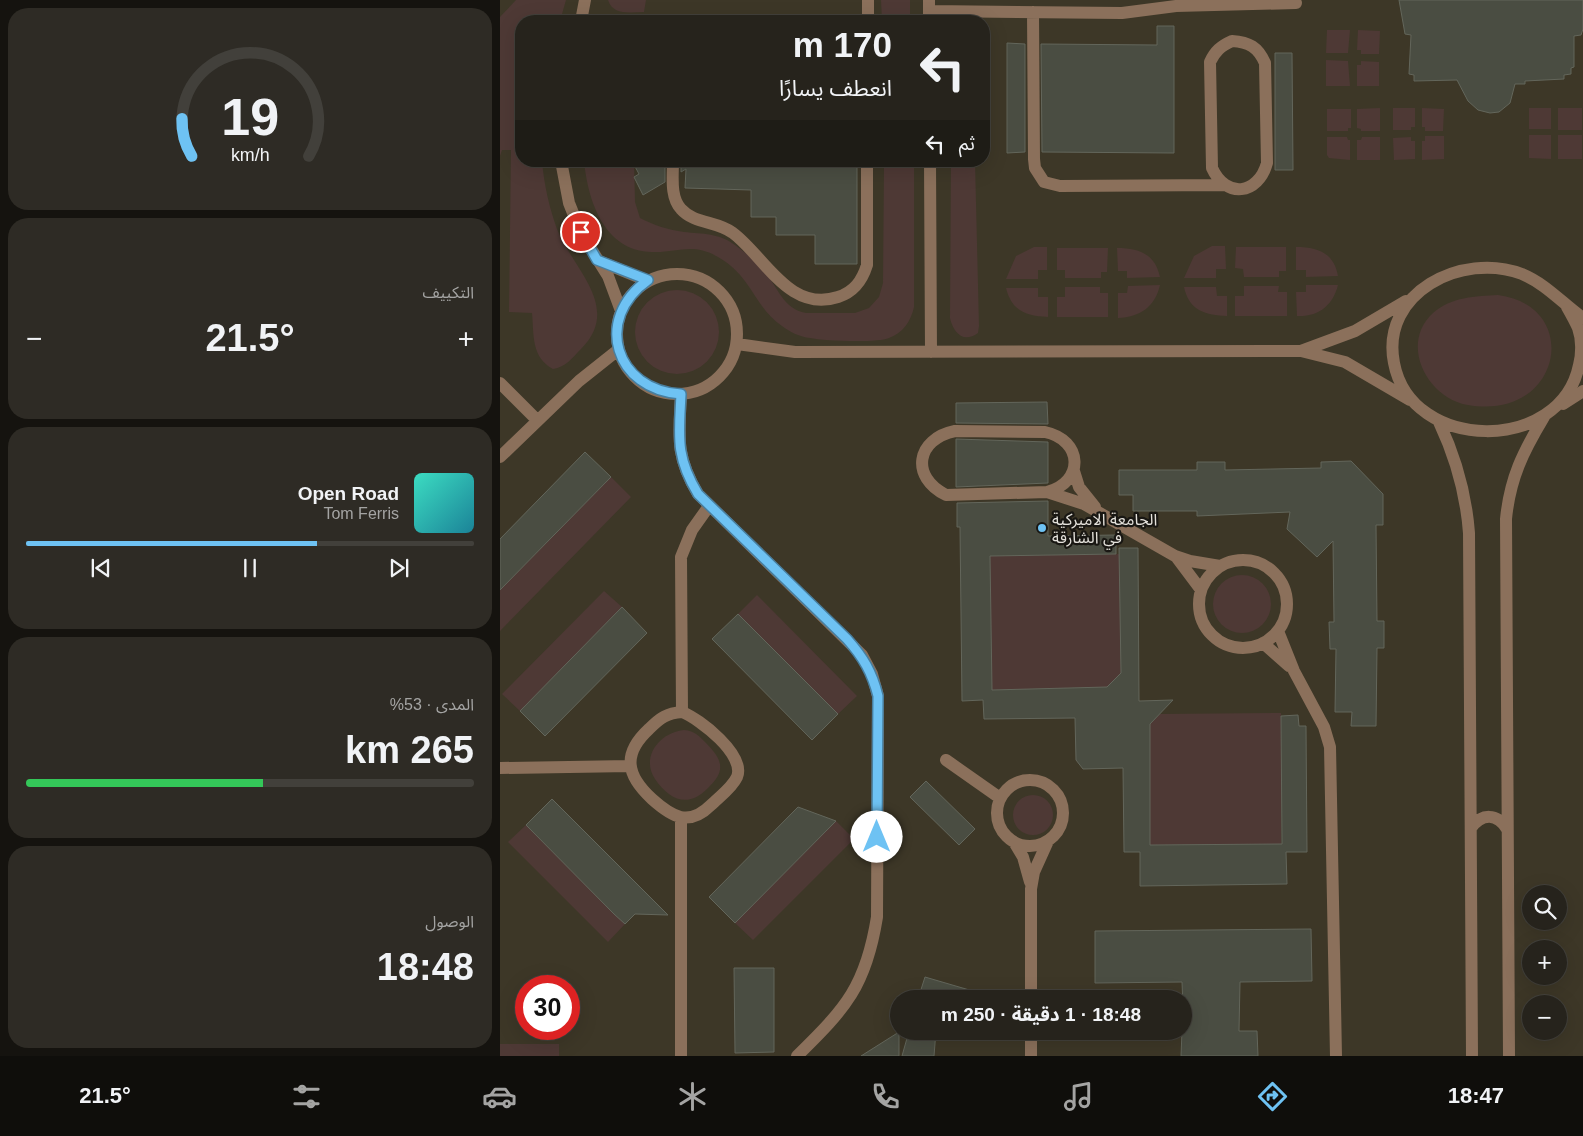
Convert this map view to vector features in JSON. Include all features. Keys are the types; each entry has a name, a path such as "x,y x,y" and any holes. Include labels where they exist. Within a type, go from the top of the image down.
{"street":[{"path":"582,15 585,0"},
{"path":"868,0 868,15"},
{"path":"929,11 1122,13 1176,6 1296,3"},
{"path":"1033,12 1034,159 1038,175 1052,186 1224,185 1235,189 1246,189 1257,183 1264,174 1267,163 1265,62 1253,45 1232,41 1214,53 1210,62 1212,168 1216,178 1224,185"},
{"path":"562,167 569,203 581,232 608,276 621,311"},
{"path":"673,167 673,192 681,209 696,219 714,223 731,231 790,290 802,296 832,299 845,295 855,288 863,277 867,265 867,167"},
{"path":"930,167 931,352"},
{"path":"597,260 648,280"},
{"path":"1301,351 1355,331 1410,299 1426,286 1443,276 1462,270 1482,267 1521,274 1538,282 1583,318"},
{"path":"686,273 704,279 720,290 732,306 738,324 737,344 730,363 718,379 707,387 681,394 664,393 649,388 635,378 625,365 618,350 616,330 621,311 628,299 648,280 666,274 686,273"},
{"path":"1410,299 1399,313 1392,346 1399,382 1410,400"},
{"path":"1509,1056 1506,519 1508,496 1522,454 1550,414 1564,400 1577,378 1582,354 1578,329 1568,307"},
{"path":"737,344 795,352 1301,351 1345,362 1410,400 1439,422 1460,428 1496,431 1524,425 1550,414 1583,391"},
{"path":"500,456 579,381 618,350"},
{"path":"500,383 537,420"},
{"path":"681,394 679,449 690,480 709,506 862,655 872,674 878,696 877,916 872,949 860,980 843,1009 797,1056"},
{"path":"1439,422 1455,459 1467,508 1472,1056"},
{"path":"1100,512 1084,494 1074,471 1075,460 1072,449 1066,440 1056,434 1045,432 955,431 942,434 930,442 924,453 922,466 926,479 934,489 946,495 1047,492 1075,500 1100,512 1175,556 1190,561 1220,566"},
{"path":"1047,492 1064,485 1074,471"},
{"path":"682,712 681,557 692,530 709,506"},
{"path":"1175,556 1201,590"},
{"path":"1248,560 1262,563 1274,571 1282,582 1287,594 1285,620 1278,631 1263,643 1250,648 1236,647 1223,643 1212,635 1200,614 1201,590 1208,576 1220,566 1234,561 1248,560"},
{"path":"1278,631 1294,671 1324,727 1332,764 1336,1056"},
{"path":"1263,643 1280,656 1294,671"},
{"path":"682,712 699,720 730,750 736,758 739,768 737,778 731,786 706,810 698,816 681,818 665,811 642,789 635,780 630,766 634,746 646,731 662,716 682,712"},
{"path":"946,760 1000,798"},
{"path":"500,768 630,766"},
{"path":"1031,890 1023,857 1014,842 1002,831 997,821 997,809 1000,798 1016,782 1038,781 1048,785 1061,802 1062,813 1056,833 1048,841 1034,872 1031,890 1031,990"},
{"path":"1471,828 1476,821 1484,816 1494,817 1502,821 1507,829"},
{"path":"681,818 681,1056"},
{"path":"1014,842 1031,846 1048,841"},
{"path":"1031,1040 1031,1056"}],"shaded area":[{"name":"الجامعة الاميركية في الشارقة","path":"500,0 1583,0 1583,1056 500,1056"},
{"path":"516,0 566,0 562,15 515,15 515,167 543,167 547,195 557,229 590,288 596,303 597,318 593,333 568,362 553,369 546,364 537,352 532,313 509,312 511,150 502,150 500,156 500,17"},
{"path":"608,0 646,0 644,12 623,12 614,9"},
{"path":"881,0 910,0 910,15 882,15"},
{"path":"1327,30 1350,30 1348,53 1326,53"},
{"path":"1358,30 1380,31 1379,54 1361,54 1361,50 1357,50"},
{"path":"1326,60 1348,61 1350,86 1326,86"},
{"path":"1361,61 1379,62 1379,86 1357,86 1357,65 1361,65"},
{"path":"1380,108 1380,131 1361,131 1361,129 1357,128 1357,109"},
{"path":"1393,108 1415,108 1415,127 1411,127 1411,130 1393,130"},
{"path":"1422,108 1444,109 1443,131 1425,131 1425,127 1422,127"},
{"path":"1529,108 1551,108 1551,129 1529,129"},
{"path":"1558,108 1582,108 1582,130 1558,130"},
{"path":"1327,109 1351,109 1351,128 1348,128 1348,131 1327,131"},
{"path":"1529,135 1551,135 1551,159 1529,158"},
{"path":"1558,135 1582,135 1582,159 1558,159"},
{"path":"1425,136 1444,136 1444,159 1422,160 1422,141 1425,141"},
{"path":"1327,137 1347,137 1350,140 1350,160 1329,158 1327,155"},
{"path":"1362,137 1380,137 1380,160 1357,160 1357,140 1361,140"},
{"path":"1411,137 1411,141 1415,141 1415,159 1394,160 1393,138"},
{"path":"585,167 634,167 635,202 640,218 667,229 711,235 729,241 758,264 786,302 798,311 806,313 855,313 869,308 879,297 883,283 884,167 914,167 914,307 911,317 906,326 898,333 883,340 827,340 795,334 785,328 765,310 746,282 718,257 693,249 652,252 635,249 622,243 610,233 602,221 595,207"},
{"path":"951,167 975,167 978,333 968,337 959,335 950,318"},
{"path":"1212,246 1225,246 1226,269 1216,269 1216,278 1184,278 1194,256"},
{"path":"1034,247 1047,247 1047,270 1038,270 1038,279 1006,279 1016,256"},
{"path":"1236,247 1286,247 1286,271 1279,271 1279,277 1244,277 1243,269 1235,268"},
{"path":"1296,247 1311,248 1324,253 1333,262 1338,276 1306,277 1306,270 1296,270"},
{"path":"1057,248 1108,248 1107,272 1101,272 1101,278 1065,278 1065,270 1057,270"},
{"path":"1117,248 1132,249 1145,254 1158,269 1160,277 1127,278 1127,271 1118,271"},
{"path":"1160,285 1158,293 1150,305 1140,313 1118,318 1118,293 1127,293 1128,286"},
{"path":"1306,285 1338,285 1333,298 1324,308 1312,314 1297,316 1296,292 1306,292"},
{"path":"1244,286 1279,286 1278,292 1287,292 1287,316 1235,316 1235,296 1244,296"},
{"path":"1065,287 1100,287 1100,293 1108,293 1108,317 1057,317 1057,297 1065,297"},
{"path":"1184,287 1216,287 1217,296 1227,296 1227,316 1205,313 1194,306 1186,295"},
{"path":"1006,288 1038,288 1038,297 1048,297 1048,317 1027,314 1021,311 1012,303"},
{"path":"677,290 693,293 707,302 716,316 719,332 716,348 707,362 693,371 677,374 661,371 647,362 638,348 635,332 638,316 647,302 661,293"},
{"path":"1498,295 1525,304 1542,319 1551,339 1550,360 1541,380 1524,396 1500,405 1468,405 1453,400 1440,392 1422,368 1418,354 1418,339 1423,326 1433,313 1448,304 1473,297"},
{"path":"611,477 631,497 500,631 500,590"},
{"path":"1119,554 1121,673 1107,687 992,690 990,556"},
{"path":"1242,575 1253,577 1263,583 1269,593 1271,604 1269,615 1263,625 1253,631 1242,633 1231,631 1221,625 1215,615 1213,604 1215,593 1221,583 1231,577"},
{"path":"604,591 622,607 520,711 502,694"},
{"path":"757,595 857,696 838,714 738,614"},
{"path":"1281,713 1281,844 1150,845 1150,724 1160,714"},
{"path":"684,730 694,733 712,749 719,760 720,766 720,771 714,782 701,794 687,800 673,797 661,787 651,770 650,762 655,747 661,740 668,735"},
{"path":"1033,795 1047,801 1053,815 1047,829 1033,835 1019,829 1013,815 1019,801"},
{"path":"836,821 854,839 753,940 735,923"},
{"path":"526,825 625,924 608,942 508,842"},
{"path":"500,1044 559,1044 559,1056 500,1056"}],"building":[{"path":"1399,0 1583,0 1583,29 1581,35 1574,36 1574,67 1571,68 1571,74 1564,75 1564,79 1525,81 1525,84 1515,84 1510,103 1499,112 1490,113 1478,110 1468,101 1457,80 1414,81 1414,75 1409,74 1411,35 1405,34"},
{"path":"1157,26 1174,26 1174,153 1042,152 1041,44 1157,45"},
{"path":"1007,43 1025,44 1025,152 1007,153"},
{"path":"1275,53 1292,53 1293,170 1275,170"},
{"path":"635,167 665,167 665,182 643,195 634,177 639,174"},
{"path":"681,167 857,167 857,264 815,264 815,235 776,235 776,217 751,217 751,190 685,188 686,169 681,172"},
{"path":"1047,402 1048,424 956,423 956,403"},
{"path":"956,439 1048,442 1048,483 956,487"},
{"path":"585,452 611,477 500,590 500,539"},
{"path":"1351,461 1383,494 1383,525 1376,525 1377,621 1384,621 1384,648 1377,648 1376,726 1351,726 1352,712 1335,712 1336,649 1330,649 1329,622 1334,622 1333,541 1317,557 1287,529 1290,512 1197,516 1197,511 1133,511 1133,495 1119,495 1119,470 1197,470 1197,462 1225,462 1225,470 1321,468 1321,462"},
{"path":"1048,501 1048,536 1116,535 1116,554 990,556 992,690 1107,687 1121,673 1119,548 1138,548 1139,701 1173,700 1150,724 1150,845 1282,844 1281,716 1298,715 1299,726 1306,726 1307,852 1286,852 1287,884 1140,886 1140,852 1124,852 1123,768 1083,769 1076,760 1075,718 984,719 983,700 962,701 960,527 957,527 957,503"},
{"path":"622,607 647,633 545,736 520,711"},
{"path":"738,614 838,714 812,740 712,639"},
{"path":"926,781 975,829 959,845 910,797"},
{"path":"552,799 668,915 635,914 625,924 614,914 526,825"},
{"path":"798,807 836,821 735,923 709,897"},
{"path":"1311,929 1312,981 1240,982 1239,1031 1257,1031 1258,1056 1181,1056 1182,1040 1192,1040 1192,990 1182,990 1182,982 1095,983 1095,931"},
{"path":"734,968 774,968 774,1052 735,1053"},
{"path":"925,977 969,990 921,990"},
{"path":"890,1038 890,1040 899,1040 899,1056 861,1056"},
{"path":"906,1040 935,1040 934,1056 902,1056"}],"place":[{"name":"الجامعة الاميركية في الشارقة","path":"1042,528"}],"route":[{"path":"581,232 597,260 630,275 648,280 637,288 621,311 616,330 618,350 625,365 635,378 649,388 664,393 681,394 679,449 683,464 698,494 720,518 847,639 862,655 872,674 878,696 877,837"}]}
